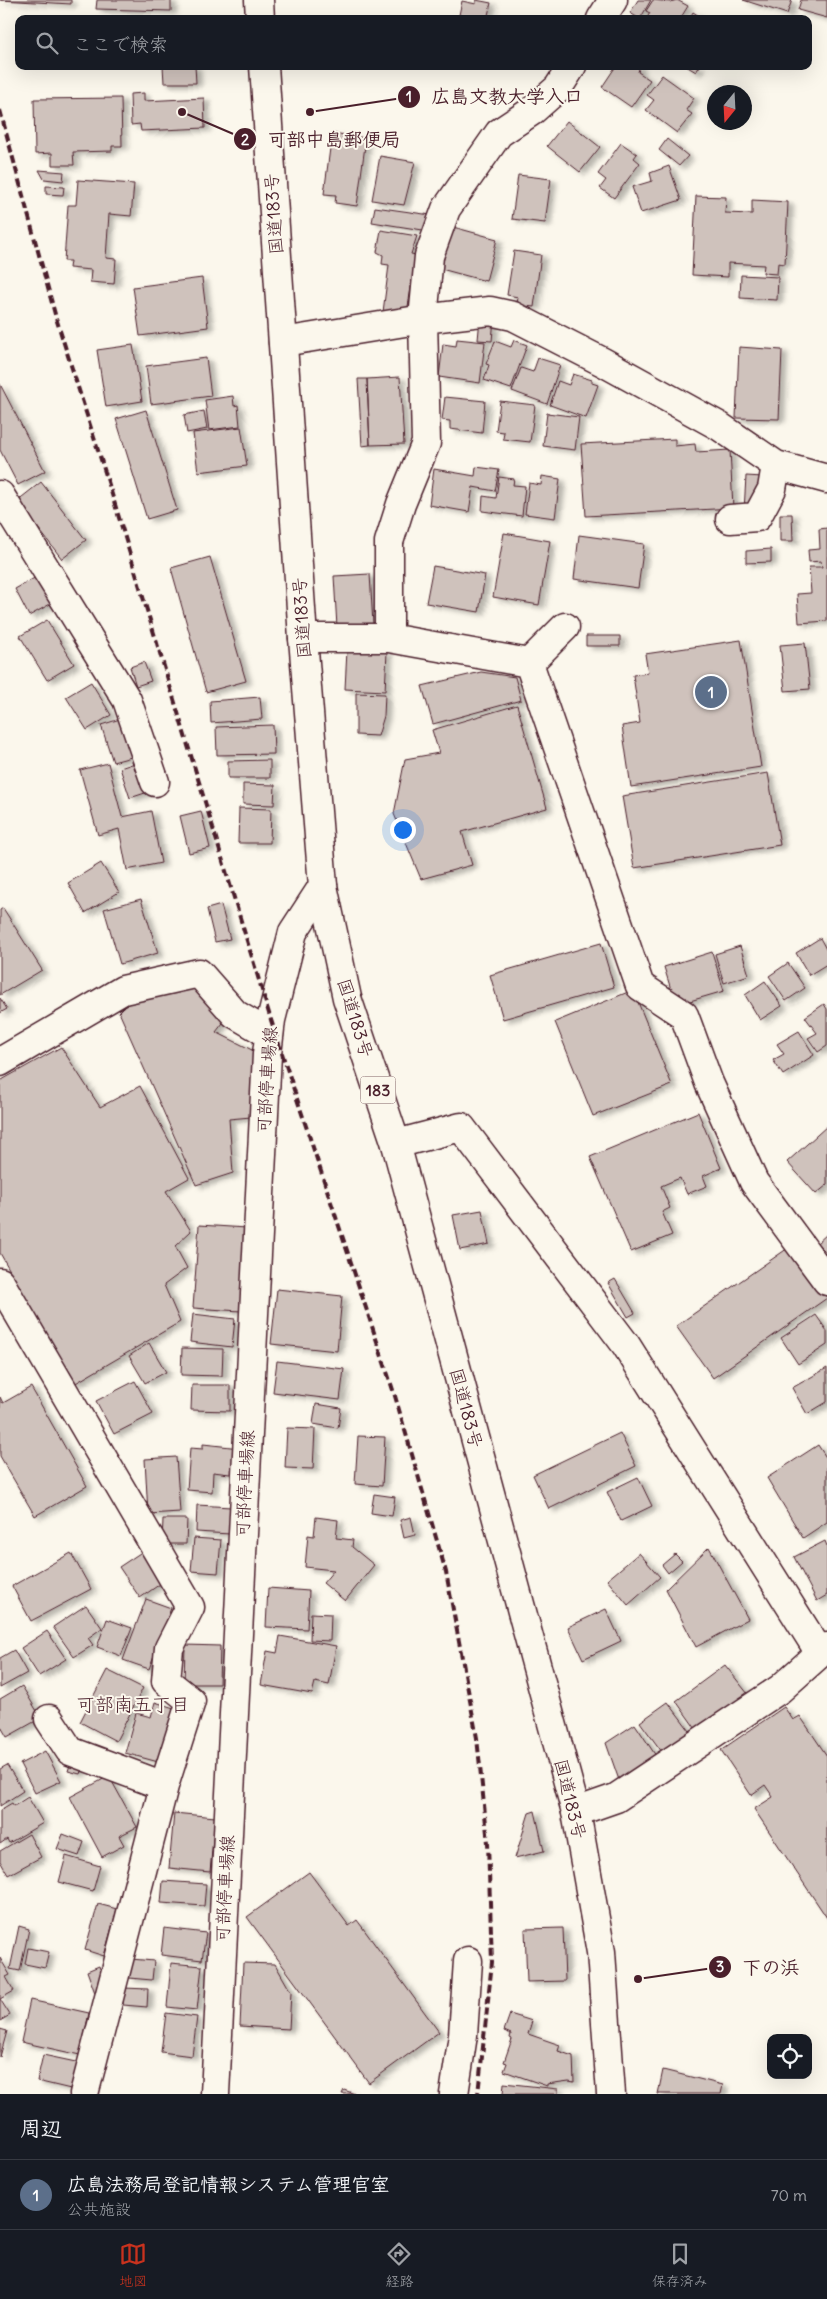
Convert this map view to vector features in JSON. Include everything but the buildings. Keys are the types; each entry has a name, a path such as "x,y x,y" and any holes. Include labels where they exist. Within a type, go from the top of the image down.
{"main road":[{"path":"259,0 260,15"},
{"path":"604,15 613,0"},
{"name":"国道183号","path":"264,70 303,638 323,886 347,998 396,1144 576,1812 601,1952 611,2094"},
{"path":"389,638 389,542 401,504 426,443 423,320 429,256 446,210 499,133 532,111 558,88 569,70"},
{"path":"283,342 423,320 490,312 513,316 603,362 719,426 776,465 827,478"},
{"path":"730,519 757,518 772,489 776,465"},
{"path":"0,495 127,700 155,782"},
{"path":"528,663 565,627"},
{"path":"303,638 389,638 528,663"},
{"path":"528,663 640,986 684,1015 709,1083 754,1182 827,1281"},
{"name":"可部停車場線","path":"215,2094 269,1034 293,932 323,886"},
{"path":"0,1062 123,990 199,973 235,1014 269,1034"},
{"path":"396,1144 461,1127 626,1345 824,1650 780,1689 616,1798 576,1812"},
{"path":"0,1282 190,1607 169,1648 166,1681 191,1701 164,1786 84,2094"},
{"path":"49,1719 70,1751 164,1786"},
{"path":"454,2094 463,2035 468,1961"}],"railway":[{"path":"0,110 56,318 110,488 271,1020 395,1396 446,1572 477,1738 488,1843 492,1962 478,2094"}],"place":[{"name":"可部中島郵便局","path":"182,112"},
{"name":"広島文教大学入口","path":"310,112"},
{"name":"広島法務局登記情報システム管理官室","path":"711,692"},
{"name":"下の浜","path":"638,1979"}],"district":[{"name":"可部南五丁目","path":"133,1704"}]}
